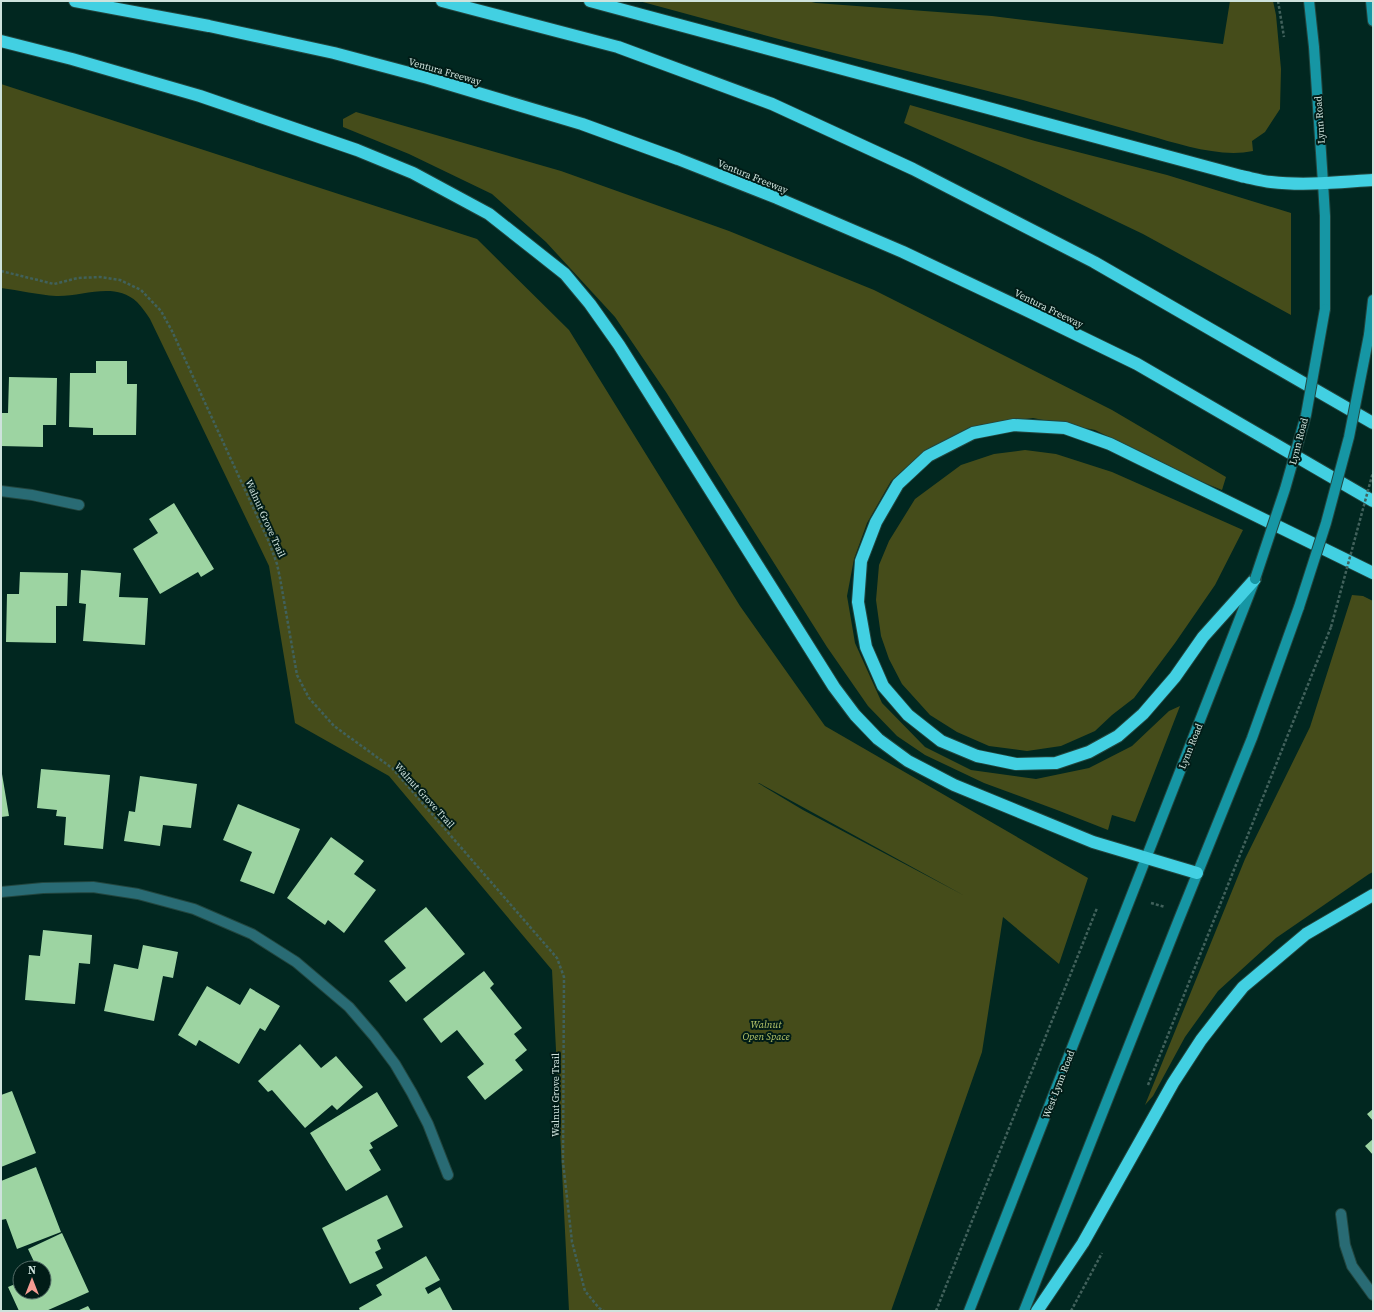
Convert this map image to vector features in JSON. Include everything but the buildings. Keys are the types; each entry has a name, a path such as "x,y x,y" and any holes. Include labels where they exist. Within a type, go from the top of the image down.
{"highway":[{"name":"Ventura Freeway","path":"75,1 209,26 334,53 428,78 582,124 678,159 777,198 903,252 1137,364 1373,501"},
{"path":"442,1 618,47 772,104 913,169 1094,262 1373,423"},
{"path":"590,1 1241,176 1271,182 1323,183 1373,180"},
{"path":"1,41 72,59 193,94 357,150 413,173 489,214 565,274 590,304 619,345 834,687 855,715 878,739 908,761 954,785 1092,842 1197,873"},
{"path":"1256,579 1203,637 1175,678 1143,714 1118,736 1089,752 1056,763 1016,764 977,756 941,741 908,715 883,686 866,647 858,602 861,561 876,522 898,484 928,456 974,433 1014,425 1065,428 1110,444 1373,572"},
{"path":"1037,1311 1083,1244 1173,1083 1201,1040 1222,1012 1243,987 1306,934 1373,895"}],"main road":[{"name":"Lynn Road","path":"1146,858 1256,579 1285,489 1306,415 1325,309 1325,216 1314,47 1309,1"},
{"path":"1371,1 1373,21"},
{"path":"1024,1311 1252,738 1300,607 1326,523 1349,437 1369,335 1373,300"},
{"name":"West Lynn Road","path":"969,1311 1146,858"}],"street":[{"path":"1,491 32,495 79,505"},
{"path":"1,892 43,888 93,887 138,894 194,909 252,934 296,962 349,1007 374,1036 395,1064 412,1092 428,1124 448,1175"},
{"path":"1341,1214 1345,1245 1352,1266 1373,1295"}],"path":[{"path":"1278,1 1284,37"},
{"name":"Walnut Grove Trail","path":"1,270 54,284 85,278 100,277 120,280 141,290 161,311 269,542 277,564 297,675 309,698 334,726 392,768 557,958 564,977 563,1162 572,1242 585,1291 599,1308 604,1311"},
{"path":"1146,1088 1331,627 1373,472"},
{"path":"1151,903 1165,907"},
{"path":"936,1311 1097,908"}],"green space":[{"path":"639,1 807,1 816,3 992,16 1223,44 1230,1 1273,1 1276,15 1281,69 1280,109 1265,132 1252,141 1253,151 1227,153 1200,149 1004,95 796,43"},
{"name":"Walnut Open Space","path":"1,84 477,239 569,330 740,606 825,726 1088,878 1059,964 1003,917 982,1052 891,1311 569,1311 552,970 389,776 295,723 269,566 150,319 142,308 137,302 128,296 118,292 108,291 56,296 1,288","holes":["759,783 965,896 803,810"]},
{"path":"910,105 1035,141 1167,175 1291,213 1291,315 1143,234 1005,168 904,123"},
{"path":"356,112 561,171 729,231 874,290 1112,410 1226,477 1222,490 1185,475 1095,430 1033,418 979,425 921,454 891,481 867,523 854,559 847,596 855,643 882,703 925,747 971,770 1036,779 1089,768 1132,746 1169,711 1180,706 1135,822 1112,815 1108,830 984,783 925,755 897,736 868,706 827,647 666,392 615,317 546,242 492,194 409,154 343,127 343,119"},
{"path":"1025,450 1056,454 1112,472 1243,530 1215,585 1175,643 1134,698 1112,715 1095,731 1061,746 1027,751 989,746 957,732 930,715 902,684 889,659 881,636 876,600 879,565 889,541 915,499 961,465 994,454"},
{"path":"1352,595 1363,596 1373,601 1373,872 1276,938 1218,991 1185,1037 1153,1096 1145,1105 1245,859 1310,727"}]}
